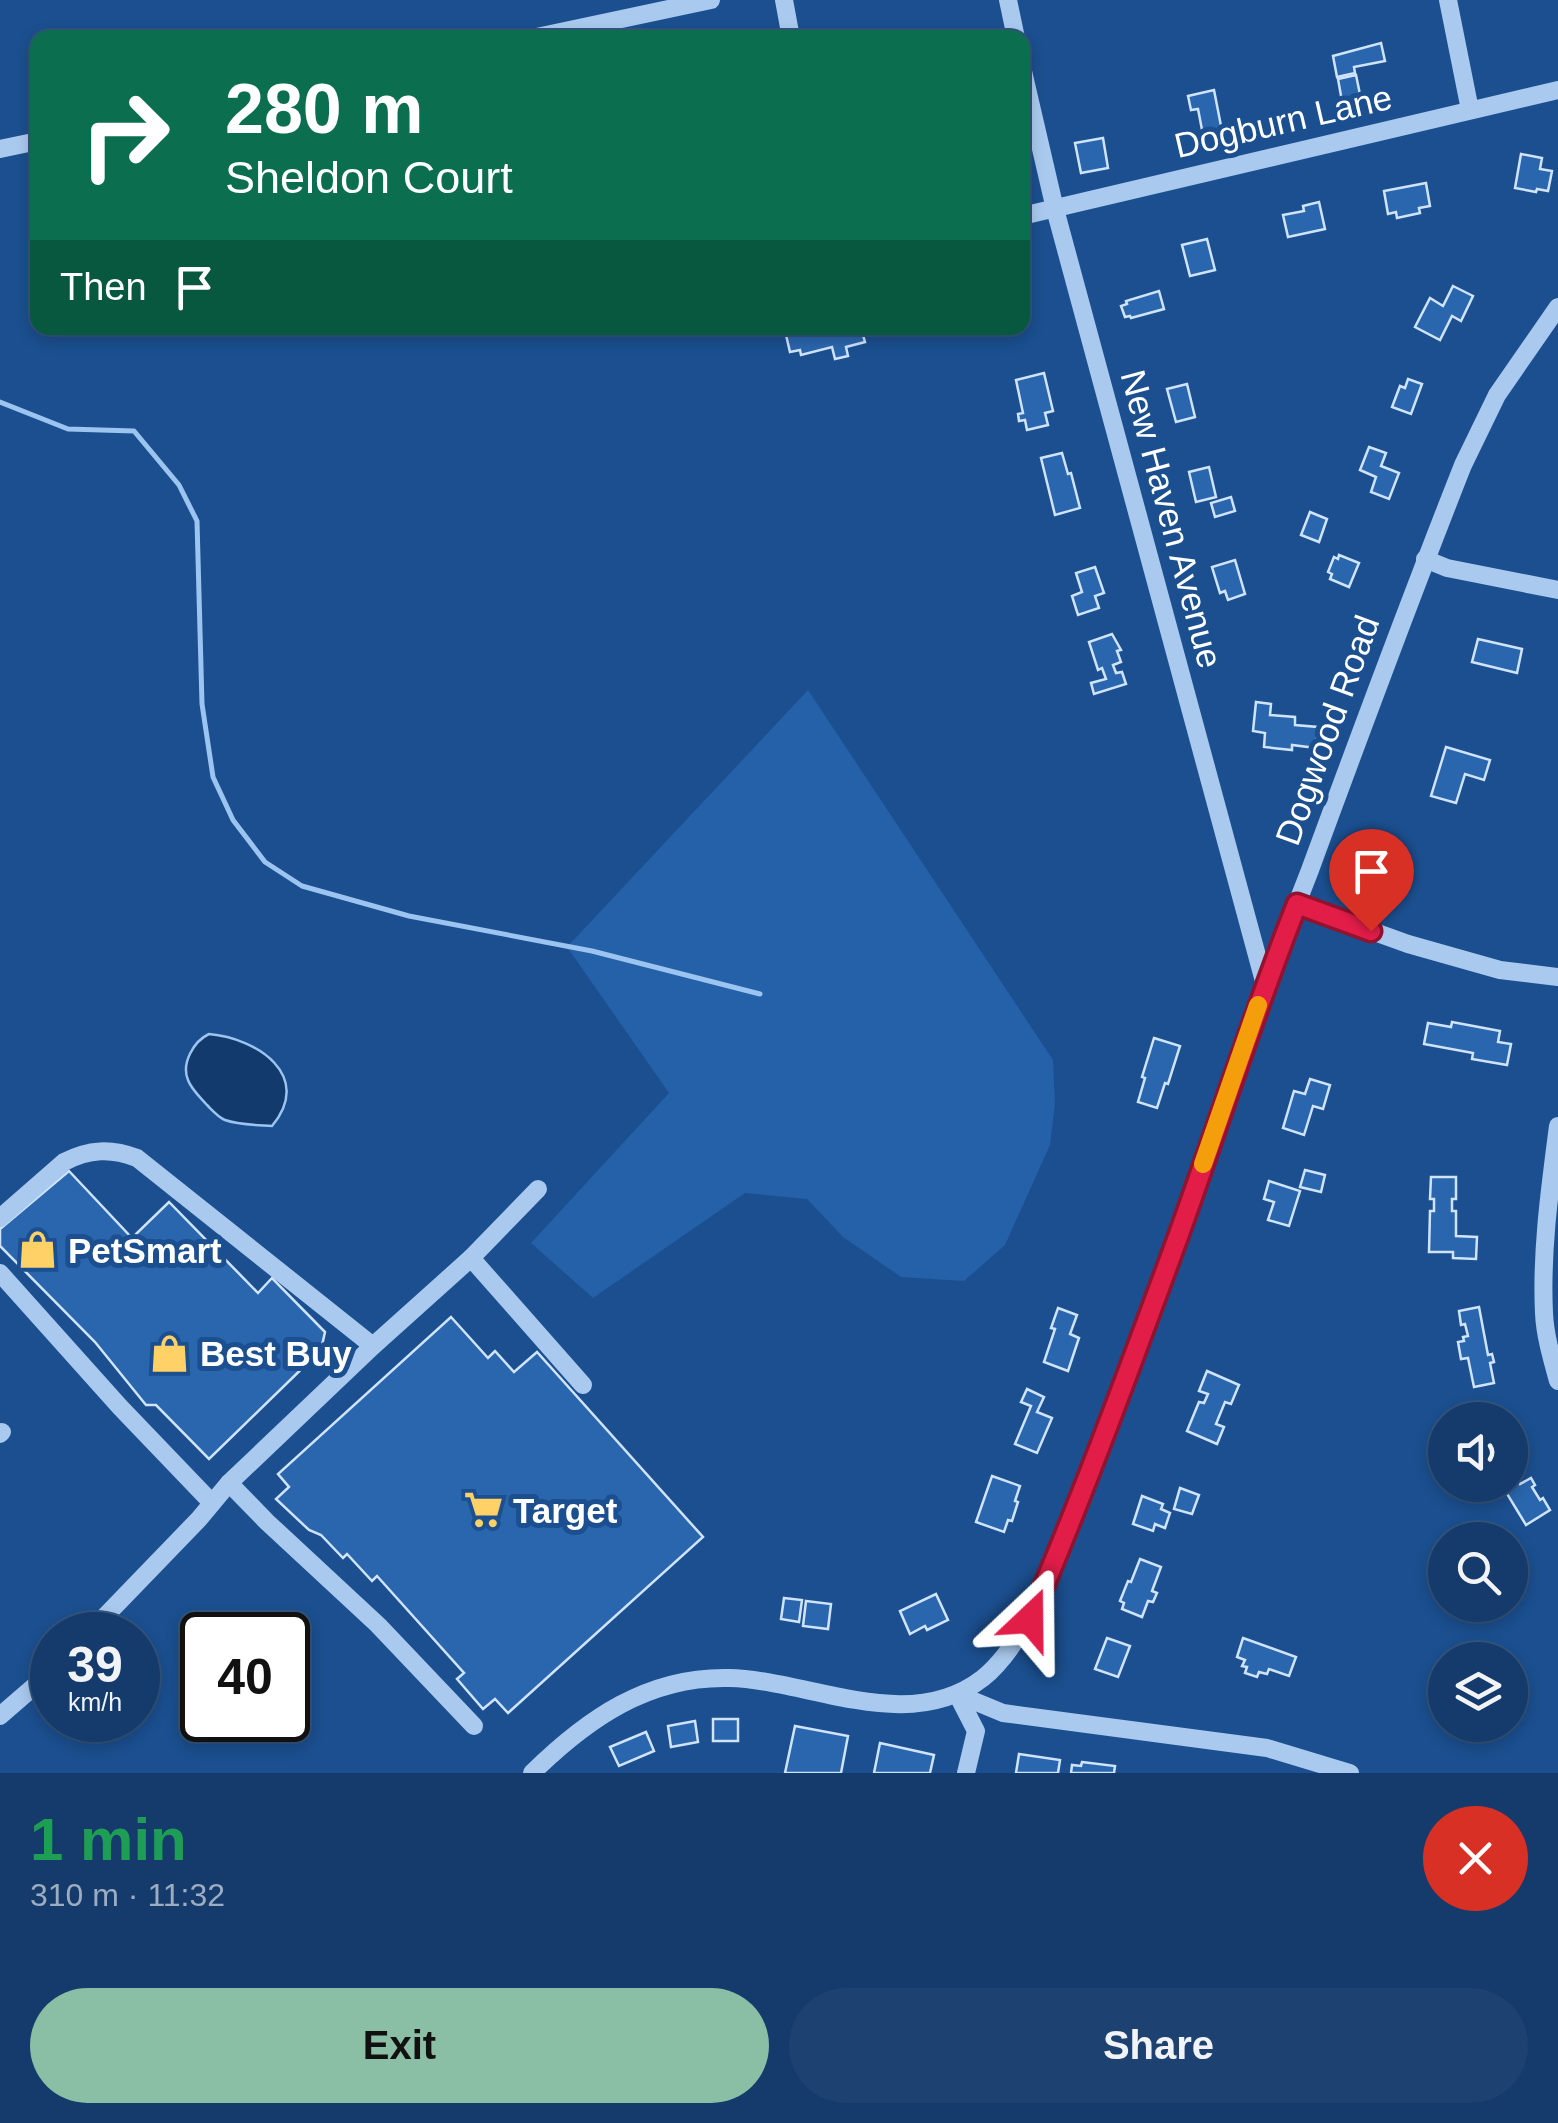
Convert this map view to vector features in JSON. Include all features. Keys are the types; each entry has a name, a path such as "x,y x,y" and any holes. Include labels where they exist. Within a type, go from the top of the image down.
{"street":[{"path":"570,30 711,0"},
{"path":"784,0 790,30"},
{"path":"1008,0 1014,30"},
{"path":"1448,0 1470,110"},
{"name":"Dogburn Lane","path":"1030,214 1558,90"},
{"name":"New Haven Avenue","path":"1030,101 1055,208 1265,986"},
{"path":"0,149 30,143"},
{"name":"Dogwood Road","path":"532,1773 565,1741 612,1709 637,1696 697,1680 760,1680 847,1699 896,1704 957,1694 993,1668 1030,1619 1171,1255 1265,986 1463,464 1496,395 1558,307"},
{"path":"1426,559 1447,568 1558,590"},
{"path":"1297,904 1408,944 1500,970 1558,977"},
{"path":"1558,1126 1548,1209 1544,1314 1558,1381"},
{"path":"0,1218 64,1162 99,1150 124,1153 137,1158 373,1346"},
{"path":"110,1612 229,1483 471,1258 538,1189"},
{"path":"471,1258 583,1385"},
{"path":"0,1273 212,1503"},
{"path":"229,1483 378,1625 474,1726"},
{"path":"0,1716 30,1690"},
{"path":"957,1694 976,1732 966,1773"},
{"path":"957,1694 1003,1712 1267,1748 1350,1773"}],"shaded area":[{"path":"808,690 1053,1060 1055,1103 1050,1145 1005,1245 964,1281 901,1277 843,1237 807,1199 745,1193 593,1298 531,1243 669,1093 567,947"},
{"path":"209,1034 245,1043 261,1052 283,1076 287,1091 283,1108 272,1126 225,1120 191,1087 186,1073 188,1060 194,1047"}],"building":[{"path":"1381,43 1385,61 1354,67 1355,73 1337,77 1333,56"},
{"path":"1356,75 1362,104 1343,107 1338,79"},
{"path":"1214,90 1222,131 1203,135 1198,109 1191,110 1188,96"},
{"path":"1103,138 1108,168 1081,173 1075,143"},
{"path":"1521,154 1542,158 1540,169 1552,171 1548,191 1515,188"},
{"path":"1426,183 1430,206 1419,208 1420,213 1397,218 1396,212 1388,214 1384,191"},
{"path":"1319,202 1325,229 1288,237 1283,215 1304,211 1303,206"},
{"path":"1207,239 1215,270 1190,276 1182,245"},
{"path":"1453,286 1473,296 1461,321 1452,316 1440,340 1415,327 1430,298 1443,306"},
{"path":"1159,291 1164,309 1125,317 1121,306 1126,301"},
{"path":"786,335 863,335 865,342 846,347 848,356 835,359 832,347 801,355 800,350 790,352"},
{"path":"1044,373 1053,411 1045,413 1048,425 1027,430 1025,420 1019,421 1018,414 1023,413 1016,380"},
{"path":"1408,379 1422,384 1411,414 1392,407 1400,386 1405,388"},
{"path":"1187,384 1195,417 1176,422 1167,389"},
{"path":"1369,447 1386,453 1381,466 1399,473 1389,499 1371,492 1376,477 1360,470"},
{"path":"1062,453 1080,508 1055,515 1041,458"},
{"path":"1209,467 1216,497 1196,502 1189,472"},
{"path":"1231,497 1235,511 1215,517 1211,503"},
{"path":"1310,512 1327,519 1319,542 1301,535"},
{"path":"1339,555 1359,563 1349,587 1330,579 1332,574 1328,572 1334,557 1338,559"},
{"path":"1235,560 1245,594 1228,600 1225,591 1220,593 1212,567"},
{"path":"1095,567 1104,593 1095,596 1099,608 1078,615 1072,596 1082,592 1076,573"},
{"path":"1112,634 1121,650 1117,651 1121,662 1113,665 1116,673 1122,672 1126,684 1094,694 1091,683 1106,679 1102,668 1098,670 1089,642"},
{"path":"1478,639 1522,649 1517,673 1472,662"},
{"path":"1256,702 1271,704 1270,715 1295,717 1295,725 1318,727 1316,748 1264,747 1265,733 1253,731"},
{"path":"1446,747 1490,760 1484,780 1465,774 1456,803 1431,796"},
{"path":"1452,1022 1500,1031 1498,1042 1511,1044 1507,1065 1472,1059 1473,1053 1424,1044 1428,1023 1451,1027"},
{"path":"1154,1038 1180,1046 1157,1108 1138,1102"},
{"path":"1310,1079 1330,1085 1323,1109 1313,1106 1304,1135 1283,1128 1294,1091 1305,1094"},
{"path":"1305,1170 1325,1175 1321,1192 1300,1187"},
{"path":"69,1171 132,1238 169,1202 258,1293 272,1278 325,1332 321,1350 209,1459 156,1405 146,1405 95,1342 0,1246 0,1229"},
{"path":"1431,1177 1456,1177 1452,1211 1456,1211 1456,1236 1477,1237 1476,1259 1453,1258 1453,1252 1429,1252 1430,1211 1434,1211"},
{"path":"1269,1181 1300,1191 1289,1226 1268,1220 1274,1202 1264,1199"},
{"path":"1479,1307 1488,1355 1492,1354 1494,1362 1490,1363 1494,1383 1474,1387 1468,1358 1461,1359 1458,1342 1468,1336 1459,1311"},
{"path":"1058,1308 1077,1315 1070,1334 1079,1338 1068,1371 1044,1362"},
{"name":"Target","path":"451,1317 488,1358 495,1351 514,1372 537,1352 703,1537 508,1713 495,1699 483,1709 457,1679 464,1673 377,1576 372,1581 347,1554 343,1558 276,1499 289,1487 278,1474"},
{"path":"1207,1371 1239,1385 1231,1404 1225,1402 1216,1424 1224,1427 1217,1444 1187,1431 1199,1402 1204,1403 1208,1394 1199,1391"},
{"path":"1027,1389 1044,1397 1037,1412 1052,1418 1037,1453 1015,1444 1031,1406 1021,1402"},
{"path":"992,1476 1020,1486 1012,1521 1008,1520 1004,1532 976,1522"},
{"path":"1531,1478 1535,1485 1532,1487 1550,1510 1528,1524 1512,1502 1528,1502"},
{"path":"1180,1488 1199,1495 1192,1514 1174,1509"},
{"path":"1142,1496 1163,1504 1161,1509 1170,1513 1165,1528 1155,1524 1153,1531 1133,1524"},
{"path":"1140,1559 1161,1567 1152,1591 1157,1593 1153,1602 1148,1601 1142,1617 1122,1609 1124,1603 1120,1601"},
{"path":"936,1594 948,1620 910,1634 900,1611"},
{"path":"784,1598 802,1600 799,1622 781,1619"},
{"path":"806,1601 831,1604 828,1629 803,1626"},
{"path":"1107,1638 1130,1646 1118,1677 1095,1669"},
{"path":"1243,1638 1296,1657 1289,1676 1269,1669 1267,1674 1259,1672 1257,1677 1245,1673 1245,1660 1237,1657"},
{"path":"713,1719 738,1719 738,1741 713,1741"},
{"path":"695,1721 698,1742 671,1747 668,1726"},
{"path":"795,1726 848,1736 841,1773 785,1773"},
{"path":"646,1732 654,1751 619,1766 610,1747"},
{"path":"880,1743 934,1755 930,1773 874,1773"},
{"path":"1019,1754 1060,1760 1058,1773 1016,1773"},
{"path":"1082,1762 1115,1766 1114,1773 1071,1773 1072,1765 1081,1766"}],"waterway":[{"path":"0,402 68,429 134,431 179,485 197,521 202,704 213,777 233,820 265,862 302,886 409,916 592,951 760,994"}],"slow traffic":[{"path":"1203,1164 1258,1005"}],"place":[{"name":"PetSmart","path":"38,1250"},
{"name":"Best Buy","path":"170,1353"},
{"name":"Target","path":"483,1510"}],"route":[{"path":"1030,1619 1171,1255 1297,904 1371,931"}]}
